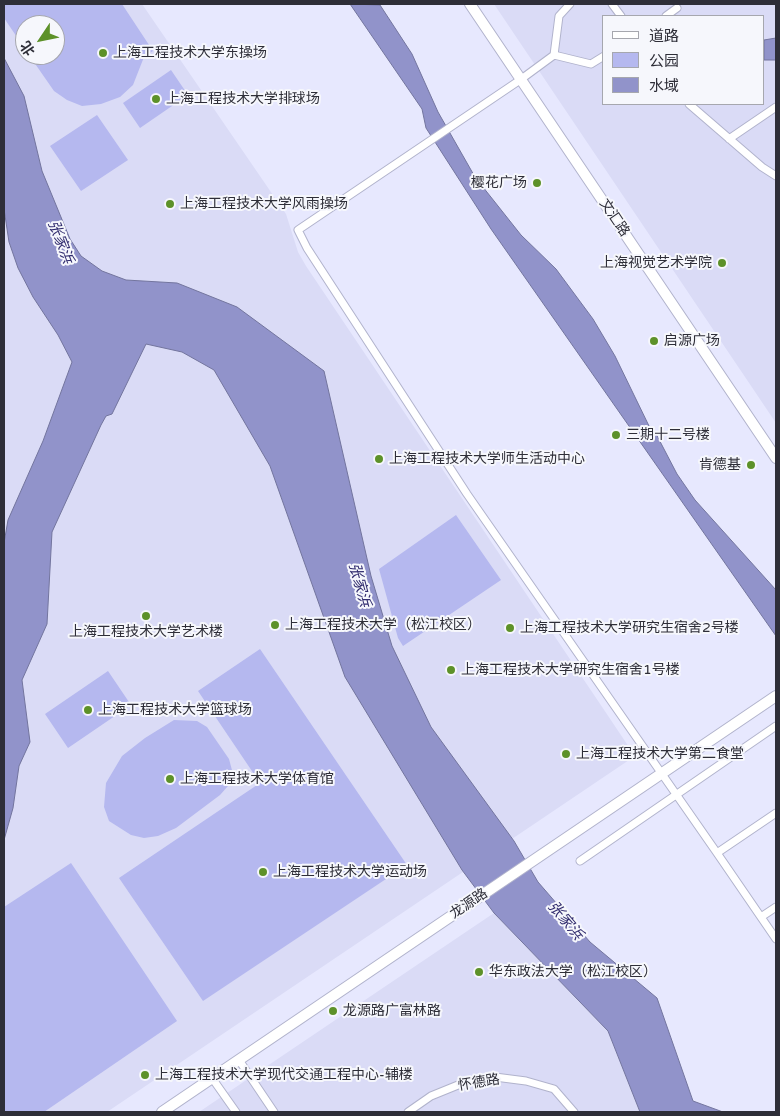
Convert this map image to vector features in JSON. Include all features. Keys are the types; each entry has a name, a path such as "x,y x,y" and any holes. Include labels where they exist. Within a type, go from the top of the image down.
{"main road":[{"name":"文汇路","path":"470,4 776,458"},
{"name":"龙源路","path":"162,1112 776,696"}],"street":[{"path":"570,4 559,16 554,55 453,126 298,230 307,248 467,494 776,939"},
{"path":"612,4 620,15"},
{"path":"667,15 677,8"},
{"path":"554,55 591,64 602,57"},
{"path":"690,105 776,176"},
{"path":"729,139 776,107"},
{"path":"580,861 776,726"},
{"path":"717,853 776,813"},
{"path":"761,917 776,907"},
{"path":"239,1060 274,1112"},
{"name":"怀德路","path":"408,1112 431,1096 462,1083 495,1077 526,1081 554,1089 574,1112"},
{"path":"212,1078 236,1112"}],"shaded area":[{"name":"上海工程技术大学（松江校区）","path":"4,4 142,4 286,214 298,252 306,266 635,756 107,1112 4,1112"},
{"name":"上海视觉艺术学院","path":"494,4 776,4 776,423"},
{"name":"华东政法大学（松江校区）","path":"494,913 608,1031 640,1112 199,1112"}],"green space":[{"name":"上海工程技术大学东操场","path":"4,4 122,4 153,51 144,57 133,85 120,97 101,104 82,106 67,100 54,91 36,65 65,65 65,15 15,15 15,34 4,18"},
{"name":"上海工程技术大学排球场","path":"171,70 188,95 140,128 123,103"},
{"path":"97,115 128,160 81,191 50,146"},
{"path":"456,515 501,580 403,646 398,638 379,569"},
{"name":"上海工程技术大学运动场","path":"260,649 407,865 203,1001 119,878 260,783 198,691"},
{"name":"上海工程技术大学篮球场","path":"108,671 131,705 68,748 45,714"},
{"name":"上海工程技术大学体育馆","path":"174,720 197,721 207,727 229,759 233,774 228,786 220,795 176,828 158,836 144,838 131,835 109,821 104,807 106,783 122,756 145,738"},
{"path":"71,863 177,1021 44,1112 4,1112 4,907"}],"water":[{"path":"350,4 380,5 412,54 438,112 475,177 521,235 556,269 593,319 615,356 650,428 653,428 677,474 695,500 776,590 776,636 491,229 426,128 422,109"},
{"path":"776,38 776,60 765,60 765,40"},
{"name":"张家浜","path":"4,58 24,96 42,171 70,239 81,256 102,271 126,280 177,283 237,307 324,371 371,576 392,646 431,727 514,841 538,882 590,942 657,998 693,1101 723,1112 640,1112 608,1031 494,913 462,870 345,677 270,466 214,370 182,352 146,344 112,414 106,416 101,425 52,532 47,624 22,680 30,742 19,766 13,808 4,840 4,543 8,520 43,441 72,362 58,335 33,297 18,268 9,242 4,209"}],"place":[{"name":"上海工程技术大学东操场","path":"103,53"},
{"name":"上海工程技术大学排球场","path":"156,99"},
{"name":"樱花广场","path":"537,183"},
{"name":"上海工程技术大学风雨操场","path":"170,204"},
{"name":"上海视觉艺术学院","path":"722,263"},
{"name":"启源广场","path":"654,341"},
{"name":"三期十二号楼","path":"616,435"},
{"name":"上海工程技术大学师生活动中心","path":"379,459"},
{"name":"肯德基","path":"751,465"},
{"name":"上海工程技术大学艺术楼","path":"146,616"},
{"name":"上海工程技术大学（松江校区）","path":"275,625"},
{"name":"上海工程技术大学研究生宿舍2号楼","path":"510,628"},
{"name":"上海工程技术大学研究生宿舍1号楼","path":"451,670"},
{"name":"上海工程技术大学篮球场","path":"88,710"},
{"name":"上海工程技术大学第二食堂","path":"566,754"},
{"name":"上海工程技术大学体育馆","path":"170,779"},
{"name":"上海工程技术大学运动场","path":"263,872"},
{"name":"华东政法大学（松江校区）","path":"479,972"},
{"name":"龙源路广富林路","path":"333,1011"},
{"name":"上海工程技术大学现代交通工程中心-辅楼","path":"145,1075"}]}
